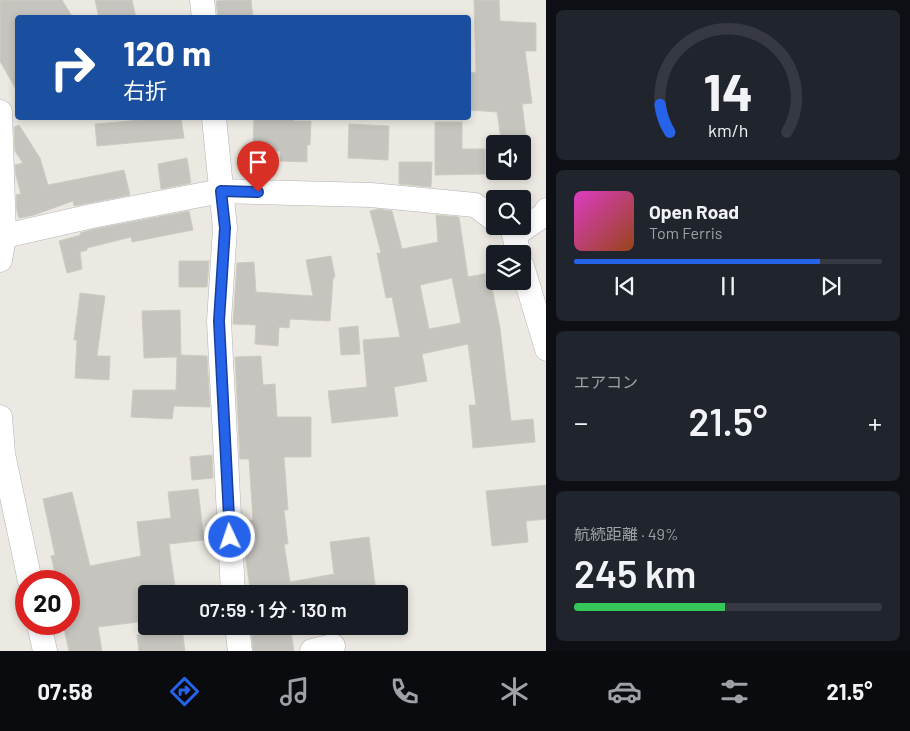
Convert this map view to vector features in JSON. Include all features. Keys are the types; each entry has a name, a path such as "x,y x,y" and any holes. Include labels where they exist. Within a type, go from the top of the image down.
{"lane":[{"path":"202,0 204,15"},
{"path":"0,112 2,237 0,260"},
{"path":"214,120 225,228 219,321 232,585"},
{"path":"2,237 92,216 221,191 371,196 475,205 486,213"},
{"path":"512,238 546,213"},
{"path":"529,290 546,349"},
{"path":"0,417 3,454 28,570"},
{"path":"41,635 45,651"},
{"path":"238,635 240,651"}],"building":[{"path":"0,0 62,0 71,15 15,15 15,88 0,61"},
{"path":"95,0 132,0 135,15 98,15"},
{"path":"251,0 253,15 218,15 216,1"},
{"path":"474,0 499,0 500,21 536,23 536,51 525,51 532,103 522,104 526,135 500,135 497,112 471,110 471,72 476,73"},
{"path":"141,120 181,120 184,138 97,146 95,124"},
{"path":"254,120 311,121 310,145 307,145 307,162 280,161 281,151 265,151 265,145 253,145"},
{"path":"435,122 462,122 462,149 485,149 485,174 435,175"},
{"path":"349,124 389,126 388,160 348,158"},
{"path":"19,125 40,158 48,185 124,170 130,195 74,206 73,201 34,215 19,218 16,195 21,194 15,165 23,163 15,151 14,127"},
{"path":"187,158 191,183 161,189 158,164"},
{"path":"399,162 432,162 431,187 399,184"},
{"path":"378,209 392,211 402,249 438,242 436,215 459,217 468,277 486,274 486,290 492,290 500,328 511,421 533,419 535,442 473,448 469,405 476,405 468,344 422,354 427,381 394,387 398,416 332,423 328,391 367,387 363,340 400,337 392,297 386,298 377,253 381,253 370,211","holes":["452,278 461,323 429,329 420,285"]},
{"path":"189,211 193,230 132,242 131,237 87,248 87,250 80,252 82,269 67,273 59,241 95,229"},
{"path":"331,256 335,277 333,278 330,321 290,319 289,328 279,327 278,346 255,344 256,325 233,324 237,263 254,262 256,292 313,296 306,260"},
{"path":"179,261 209,261 207,287 179,287"},
{"path":"80,293 105,296 97,356 110,356 109,380 75,378 77,340 74,340"},
{"path":"180,310 181,355 207,356 210,407 174,406 172,419 131,417 133,390 176,390 177,357 144,358 142,311"},
{"path":"358,326 360,354 341,355 339,328"},
{"path":"261,356 263,385 275,384 277,417 311,417 311,457 284,457 288,510 284,510 288,544 284,544 290,582 334,574 330,542 369,537 375,585 250,585 244,548 243,521 253,520 249,459 240,459 235,357"},
{"path":"212,455 213,478 192,480 190,457"},
{"path":"546,485 546,519 526,521 528,542 492,546 486,491"},
{"path":"198,489 204,540 169,544 175,585 138,585 138,622 98,627 102,651 69,651 65,635 80,635 80,570 54,570 51,556 55,555 43,499 72,492 90,566 141,556 137,522 171,518 168,492"},
{"path":"137,635 183,635 185,651 139,651"},
{"path":"252,635 291,635 294,651 253,651"}],"route":[{"path":"230,537 219,321 225,228 221,191 258,192"}]}
